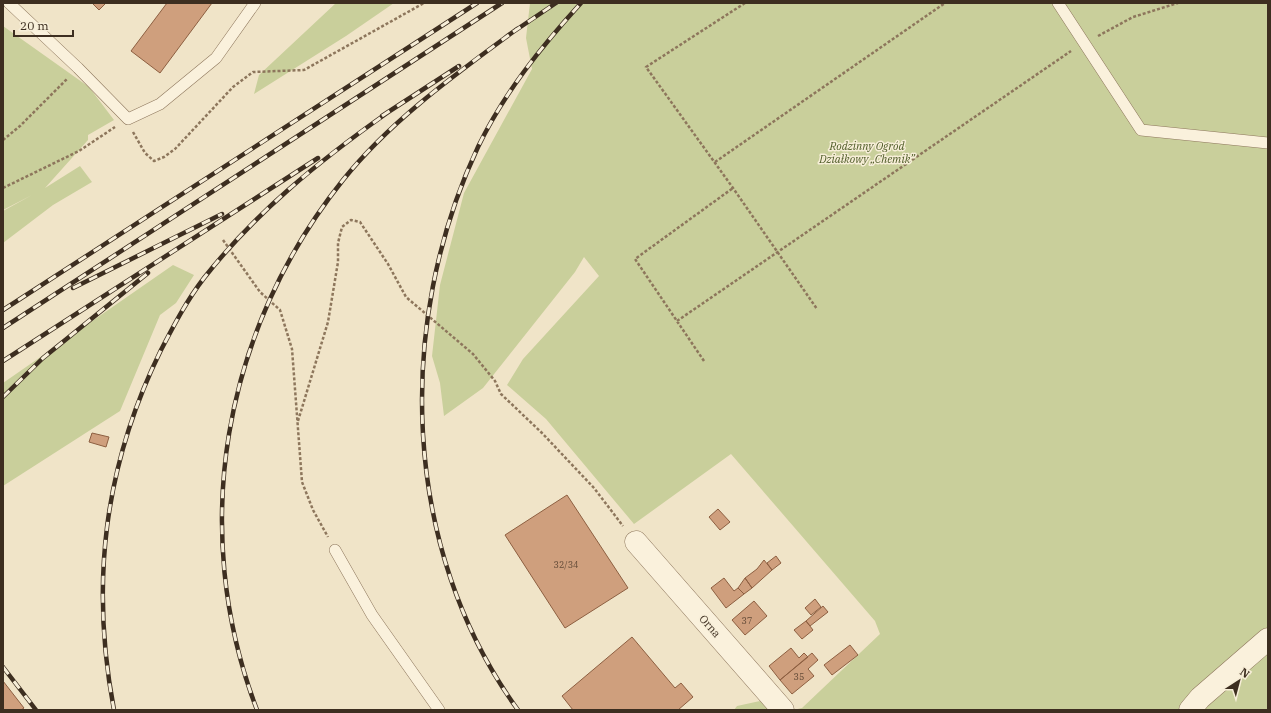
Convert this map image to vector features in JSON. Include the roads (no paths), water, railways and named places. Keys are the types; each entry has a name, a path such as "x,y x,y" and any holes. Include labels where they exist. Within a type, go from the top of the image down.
{"street":[{"name":"Orna","path":"636,542 783,710"},
{"path":"1190,710 1200,698 1268,639"}],"lane":[{"path":"9,3 78,68 128,119 160,104 216,58 255,3"},
{"path":"1058,3 1141,130 1268,142"},
{"path":"335,550 372,615 439,710"}],"railway":[{"path":"3,310 477,3"},
{"path":"3,328 502,3"},
{"path":"513,32 556,3"},
{"path":"518,710 479,647 451,579 432,508 423,434 423,360 433,287 451,215 478,147 511,89 552,36 581,3"},
{"path":"257,710 236,641 224,572 222,502 229,433 245,366 269,301 302,238 343,180 362,158 382,137 425,99 517,29"},
{"path":"382,116 459,66"},
{"path":"114,710 107,663 103,617 103,571 107,526 115,482 126,437 142,394 161,350 181,313 198,286 245,231 267,209 313,169 387,113"},
{"path":"3,361 318,158"},
{"path":"73,288 222,214"},
{"path":"3,397 43,358 148,273"},
{"path":"3,667 36,710"}],"park label":[{"name":"Rodzinny Ogród Działkowy „Chemik”","path":"867,152"}]}
